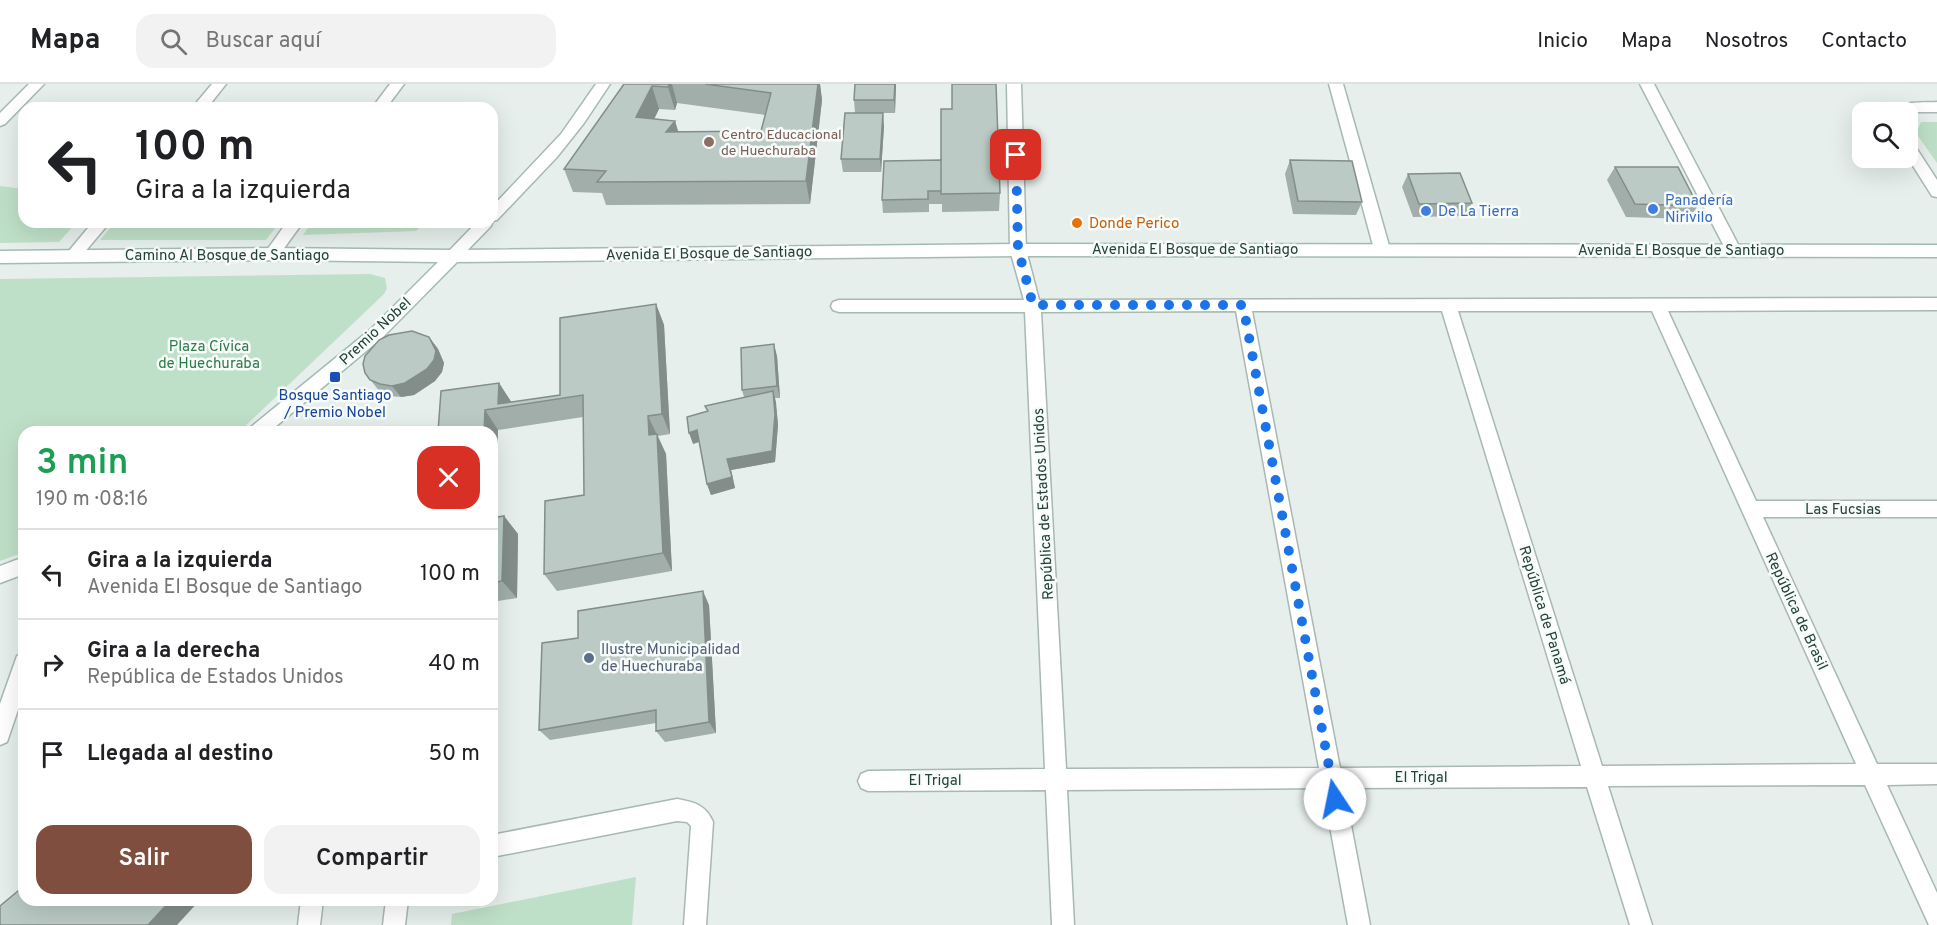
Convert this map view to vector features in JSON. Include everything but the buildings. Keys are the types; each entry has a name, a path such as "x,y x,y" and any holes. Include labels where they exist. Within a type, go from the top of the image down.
{"street":[{"path":"19,102 37,84"},
{"path":"204,102 219,84"},
{"path":"384,102 397,84"},
{"path":"498,210 566,137 592,104 603,84"},
{"name":"República de Estados Unidos","path":"1014,84 1018,249 1033,305 1064,925"},
{"path":"1336,84 1382,249"},
{"path":"1647,84 1733,250"},
{"path":"0,121 18,103"},
{"path":"1918,108 1937,107"},
{"path":"1918,162 1937,192"},
{"path":"73,256 97,228"},
{"path":"272,254 291,228"},
{"name":"Premio Nobel","path":"265,426 377,333 480,228"},
{"name":"Avenida El Bosque de Santiago","path":"453,256 1018,249 1937,250"},
{"name":"Camino Al Bosque de Santiago","path":"0,257 272,254 453,256"},
{"path":"839,306 1937,304"},
{"path":"1243,305 1359,925"},
{"name":"República de Panamá","path":"1448,305 1641,925"},
{"name":"República de Brasil","path":"1657,305 1937,918"},
{"name":"Las Fucsias","path":"1749,509 1937,509"},
{"path":"0,575 18,568"},
{"path":"0,735 18,680"},
{"name":"El Trigal","path":"868,781 1937,774"},
{"path":"498,845 677,810 692,812 702,822 695,925"},
{"path":"309,925 311,906"},
{"path":"394,925 396,906"}],"green space":[{"path":"1921,122 1937,122 1937,163 1918,136"},
{"path":"0,186 18,188 18,228 72,228 59,242 0,243"},
{"path":"110,228 275,228 266,240 100,240"},
{"path":"308,228 419,228 416,231 303,235"},
{"name":"Plaza Cívica de Huechuraba","path":"370,274 385,278 387,288 384,294 245,426 18,426 18,554 0,561 0,279"},
{"path":"636,877 632,925 451,925 452,914"}],"place":[{"name":"Centro Educacional de Huechuraba","path":"709,142"},
{"name":"Panadería Nirivilo","path":"1653,209"},
{"name":"De La Tierra","path":"1426,211"},
{"name":"Donde Perico","path":"1077,223"},
{"name":"Bosque Santiago / Premio Nobel","path":"335,377"},
{"name":"Ilustre Municipalidad de Huechuraba","path":"589,658"}],"route":[{"path":"1016,155 1018,249 1033,305 1243,305 1335,799"}]}
